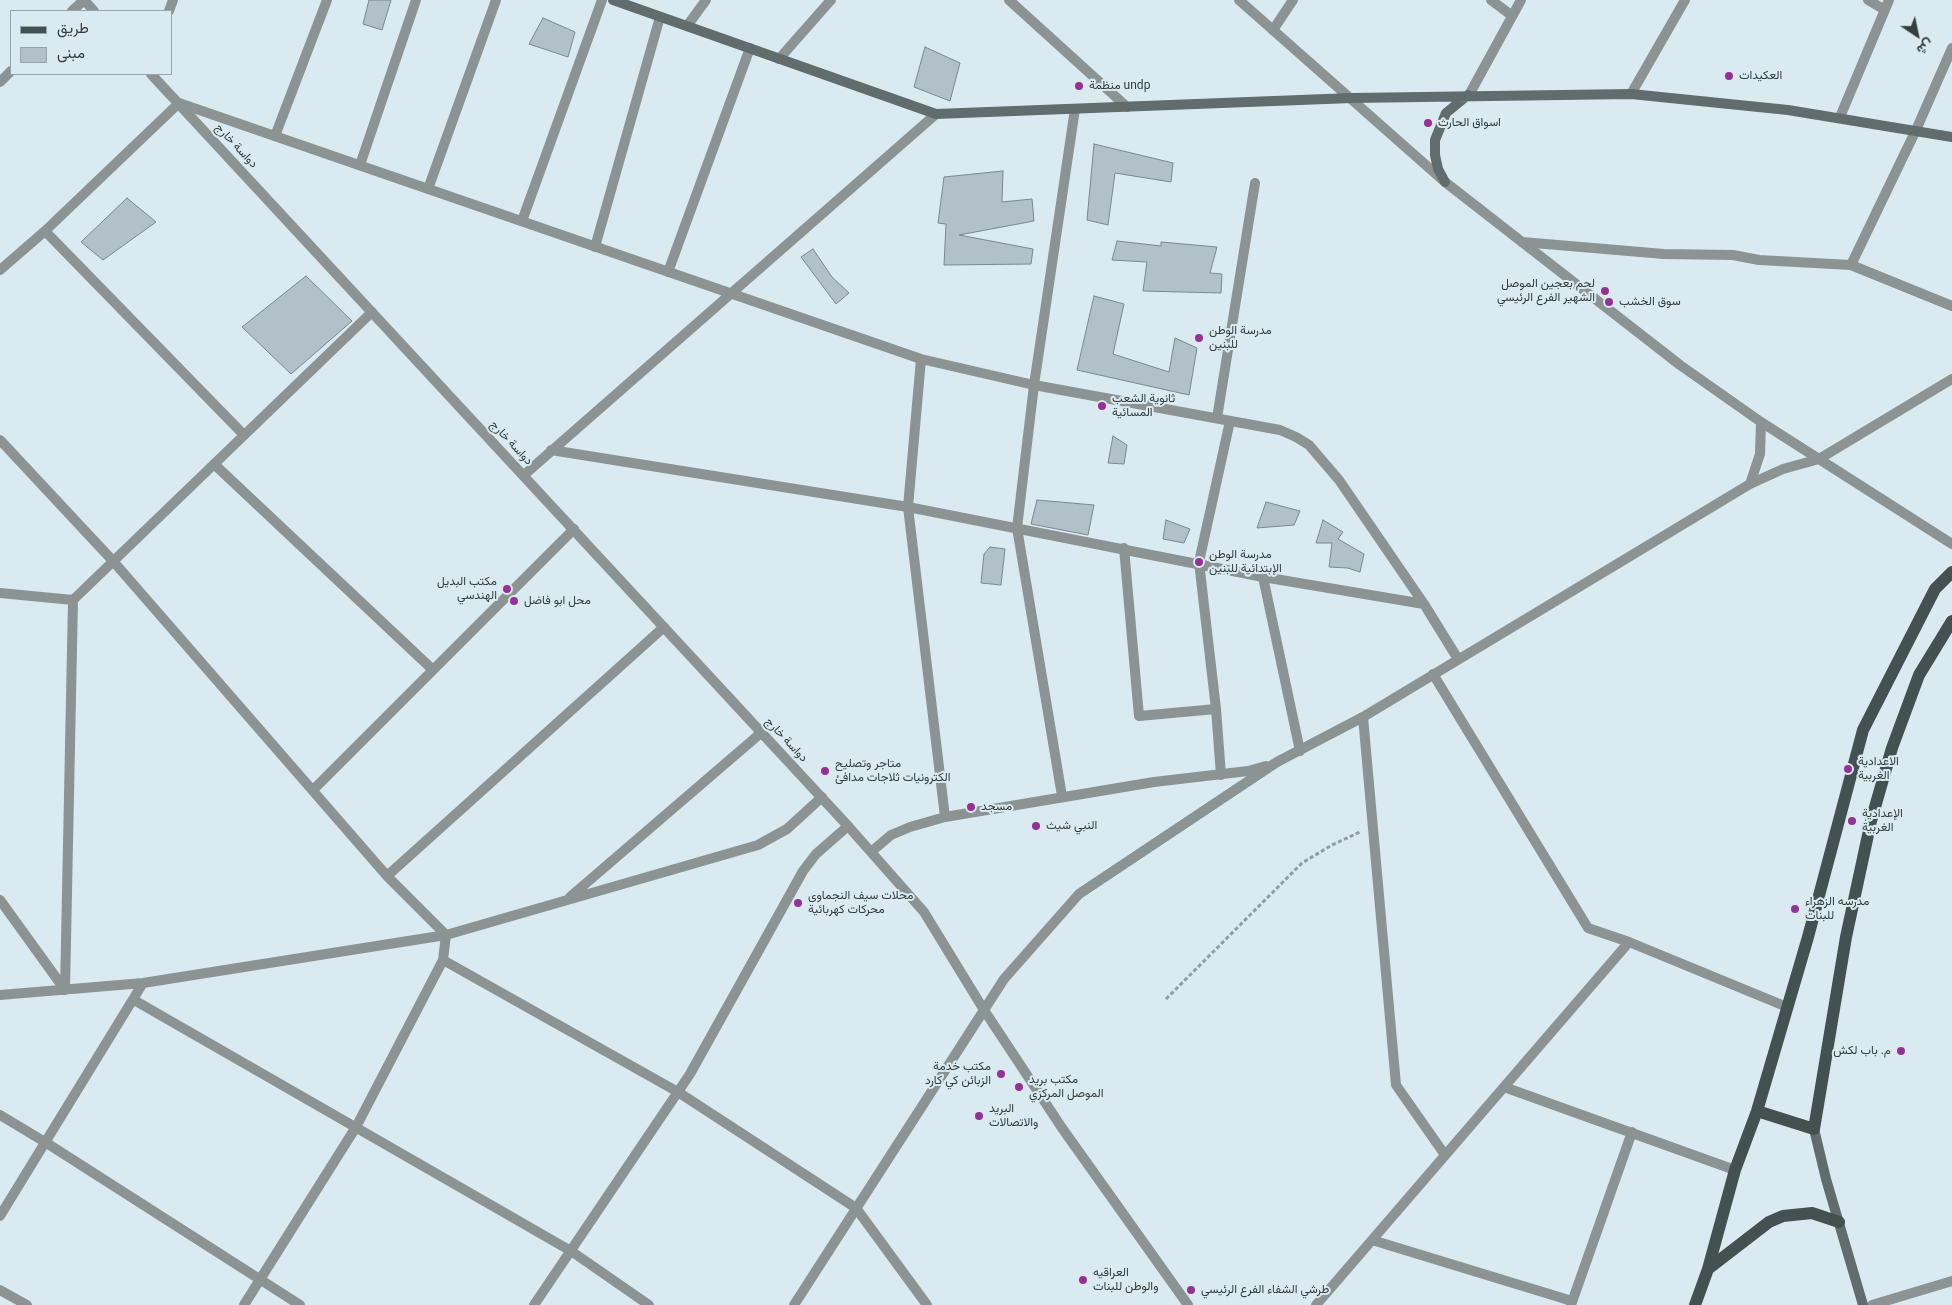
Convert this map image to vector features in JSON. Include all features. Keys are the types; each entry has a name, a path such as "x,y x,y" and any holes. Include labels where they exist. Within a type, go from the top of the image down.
{"main road":[{"path":"613,0 936,114 1352,98 1631,94 1736,103 1840,117 1952,137"},
{"path":"1444,182 1436,162 1435,140 1446,113 1456,103 1469,95"},
{"path":"1694,1305 1708,1269 1734,1170 1757,1111 1808,936 1863,730 1935,589 1952,572"},
{"path":"1863,1305 1826,1179 1814,1129 1846,937 1881,784 1919,675 1952,621"},
{"path":"1757,1111 1814,1129"},
{"path":"1708,1269 1769,1222 1783,1216 1812,1214 1839,1222"}],"street":[{"path":"73,10 84,0 93,10"},
{"path":"275,136 327,0"},
{"path":"360,165 416,0"},
{"path":"428,189 496,0"},
{"path":"522,222 602,0"},
{"path":"687,26 706,0"},
{"path":"779,59 831,0"},
{"path":"1009,0 1127,107"},
{"path":"1239,0 1352,98 1444,182 1687,370 1761,422 1952,544"},
{"path":"1274,30 1293,0"},
{"path":"1490,0 1511,15"},
{"path":"1469,95 1520,0"},
{"path":"1631,94 1685,0"},
{"path":"1840,117 1887,5 1868,0"},
{"path":"596,247 660,17"},
{"path":"668,272 750,48"},
{"path":"1850,265 1916,130 1952,48"},
{"path":"0,82 10,72"},
{"name":"دواسة خارج","path":"152,75 822,797 924,912 984,1010 1062,1128 1188,1305"},
{"path":"0,270 45,231 179,103 921,359 1034,385 1280,430 1309,445 1339,480 1424,604 1458,659"},
{"path":"1062,796 1017,528 1034,385 1075,109"},
{"path":"524,475 936,114"},
{"path":"1217,418 1255,183"},
{"path":"45,231 244,435"},
{"path":"1522,242 1664,254 1733,255 1759,260 1850,265 1952,306"},
{"path":"65,990 72,600 372,312"},
{"path":"921,359 908,507 945,817"},
{"path":"794,1305 1004,979 1079,894 1277,762 1363,717 1750,484 1783,469 1819,460 1952,379"},
{"path":"1221,775 1216,709 1199,562 1230,421"},
{"path":"1750,484 1760,454 1761,422"},
{"path":"0,440 113,561 387,876 446,935"},
{"path":"551,450 908,507 1199,562 1263,577 1424,604"},
{"path":"214,464 432,669"},
{"path":"313,790 574,529"},
{"path":"1124,548 1139,716 1216,709"},
{"path":"1263,577 1300,751"},
{"path":"0,593 72,600"},
{"path":"387,876 664,627"},
{"path":"1433,674 1588,928 1628,942 1787,1007"},
{"path":"1363,717 1396,1085 1446,1155"},
{"path":"568,899 762,732"},
{"path":"872,852 891,835 910,826 945,817 1154,782 1248,771 1277,762"},
{"path":"0,995 143,983 446,935 758,845 787,829 822,797"},
{"path":"534,1305 678,1092 803,871 816,854 850,828"},
{"path":"0,900 65,990"},
{"path":"244,1305 356,1127 443,960 446,935"},
{"path":"1316,1305 1628,942"},
{"path":"443,960 678,1092 856,1208 927,1305"},
{"path":"0,1216 143,983"},
{"path":"134,1000 571,1251 649,1305"},
{"path":"1504,1087 1734,1170"},
{"path":"0,1116 46,1142 300,1305"},
{"path":"1372,1240 1571,1303 1632,1132"},
{"path":"1872,1305 1952,1281"},
{"path":"0,1290 27,1305"}],"path":[{"path":"1166,999 1302,863 1332,845 1372,827"}],"building":[{"path":"369,0 391,0 382,30 363,24"},
{"path":"543,18 575,32 568,57 529,44"},
{"path":"925,47 960,63 950,101 914,87"},
{"path":"1094,144 1173,163 1171,182 1115,173 1108,225 1087,220"},
{"path":"1003,171 1002,202 1032,199 1034,221 959,235 1033,249 1031,264 944,265 946,224 938,223 944,177"},
{"path":"127,198 156,222 103,260 81,242"},
{"path":"1117,241 1161,246 1161,242 1217,247 1210,273 1222,274 1221,293 1143,291 1147,262 1112,260"},
{"path":"813,249 832,277 849,293 836,304 801,257"},
{"path":"306,276 352,321 291,374 242,327"},
{"path":"1094,296 1124,304 1113,354 1169,372 1175,338 1197,348 1189,395 1077,370"},
{"path":"1113,436 1127,445 1124,464 1108,463"},
{"path":"1037,500 1094,505 1088,535 1031,524"},
{"path":"1266,502 1300,511 1294,525 1257,528"},
{"path":"1166,520 1190,529 1184,543 1163,539"},
{"path":"1323,520 1343,532 1338,539 1364,554 1360,572 1348,568 1329,567 1332,543 1316,543"},
{"path":"990,547 1005,549 1001,585 981,583 984,554"}],"place":[{"name":"العكيدات","path":"1729,76"},
{"name":"منظمة undp","path":"1079,86"},
{"name":"اسواق الحارث","path":"1428,123"},
{"name":"لحم بعجين الموصل الشهير الفرع الرئيسي","path":"1605,291"},
{"name":"سوق الخشب","path":"1609,302"},
{"name":"مدرسة الوطن للبنين","path":"1199,338"},
{"name":"ثانوية الشعب المسائية","path":"1102,406"},
{"name":"مدرسة الوطن الإبتدائية للبنين","path":"1199,562"},
{"name":"مكتب البديل الهندسي","path":"507,589"},
{"name":"محل ابو فاضل","path":"514,601"},
{"name":"الاعدادية الغربية","path":"1848,769"},
{"name":"متاجر وتصليح الكترونيات ثلاجات مدافئ","path":"825,771"},
{"name":"مسجد","path":"971,807"},
{"name":"الإعدادية الغربية","path":"1852,821"},
{"name":"النبي شيث","path":"1036,826"},
{"name":"محلات سيف النجماوي محركات كهربائية","path":"798,903"},
{"name":"مدرسه الزهراء للبنات","path":"1795,909"},
{"name":"م. باب لكش","path":"1901,1051"},
{"name":"مكتب خدمة الزبائن كي كارد","path":"1001,1074"},
{"name":"مكتب بريد الموصل المركزي","path":"1019,1087"},
{"name":"البريد والاتصالات","path":"979,1116"},
{"name":"العراقيه والوطن للبنات","path":"1083,1280"},
{"name":"طرشي الشفاء الفرع الرئيسي","path":"1191,1290"}]}
